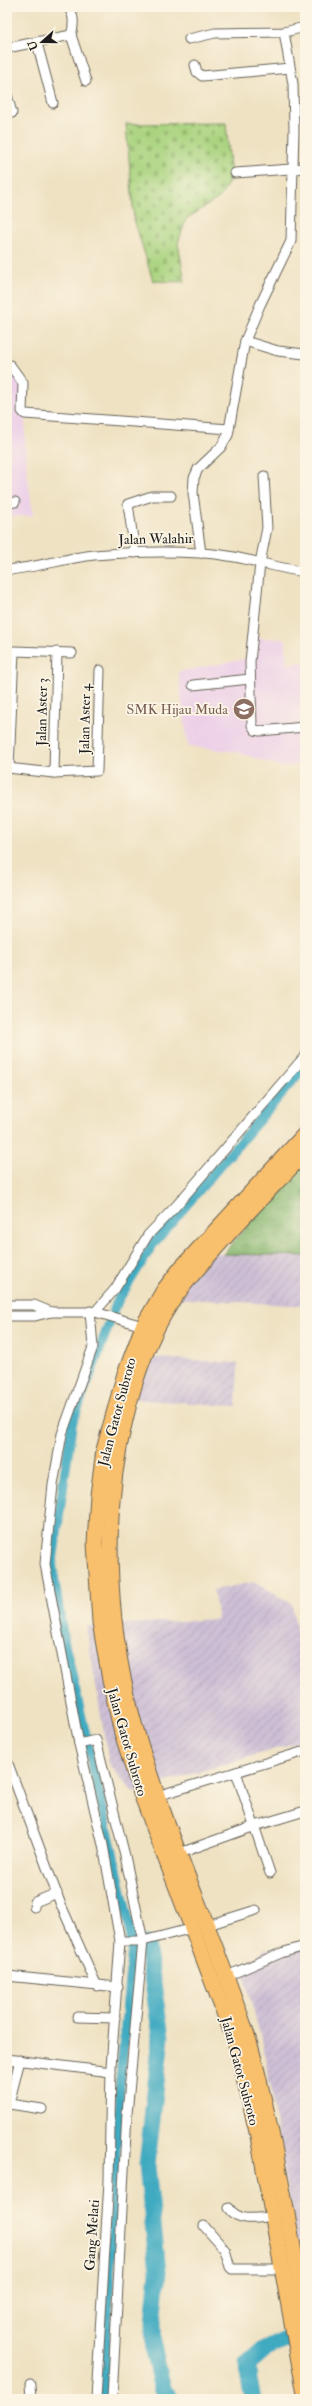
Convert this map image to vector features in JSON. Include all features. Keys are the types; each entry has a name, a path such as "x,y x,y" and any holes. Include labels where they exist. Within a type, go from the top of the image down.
{"highway":[{"name":"Jalan Gatot Subroto","path":"305,1134 180,1268 143,1326 124,1377 104,1450 98,1495 95,1543 100,1622 110,1680 122,1733 142,1796 201,1926 227,1976 254,2057 274,2144 299,2310 299,2361 305,2394"},
{"name":"Jalan Gatot Subroto","path":"299,2310 283,2269 258,2136 236,2044 180,1853 157,1796 128,1700 115,1619 110,1541 112,1488 116,1453 134,1387 154,1335 170,1304 191,1277 248,1211 305,1153"}],"street":[{"path":"67,7 72,17 74,27 71,35 86,81"},
{"path":"189,40 215,33 284,32 305,27"},
{"path":"201,552 193,493 194,478 198,470 221,447 229,429 245,341 260,304 291,242 294,168 293,92 284,32"},
{"path":"7,48 71,35"},
{"path":"37,43 53,103"},
{"path":"195,65 199,74 202,76 290,68"},
{"path":"7,95 12,113"},
{"path":"235,173 305,168"},
{"path":"245,341 278,351 305,354"},
{"path":"10,365 23,384 22,411 25,414 229,429"},
{"path":"264,476 267,528 260,563 250,662 252,722 255,730 305,727"},
{"path":"135,552 128,504 152,496 171,496"},
{"name":"Jalan Walahir","path":"7,570 30,568 92,555 135,552 201,552 222,554 305,572"},
{"path":"54,773 8,769 11,651 72,653"},
{"name":"Jalan Aster 3","path":"54,773 57,652"},
{"name":"Jalan Aster 4","path":"54,773 95,772 98,768 100,670"},
{"path":"193,685 250,679"},
{"path":"96,1312 115,1289 148,1235 176,1206 305,1056"},
{"path":"7,1305 34,1305 51,1312"},
{"path":"7,1316 35,1316 51,1312 96,1312 143,1326"},
{"name":"Gang Melati","path":"96,1312 93,1347 62,1434 53,1485 45,1564 81,1744 124,1941 118,1987 111,2072 112,2113 109,2181 109,2314 105,2370 96,2399"},
{"path":"81,1744 95,1739 125,1856 141,1941 105,2370 112,2399"},
{"path":"157,1796 305,1751"},
{"path":"7,1761 57,1894 97,1986"},
{"path":"236,1772 270,1873"},
{"path":"180,1853 255,1826 305,1811"},
{"path":"34,1907 35,1902 57,1894"},
{"path":"124,1941 141,1941 256,1910"},
{"path":"227,1976 281,1953 305,1946"},
{"path":"7,1976 118,1987"},
{"path":"78,2017 115,2018"},
{"path":"7,2058 111,2072"},
{"path":"20,2060 8,2104 42,2109"},
{"path":"112,2113 126,2114"},
{"path":"229,2208 238,2217 273,2216"},
{"path":"204,2226 225,2250 232,2269 283,2269"},
{"path":"30,2384 30,2399"}],"shaded area":[{"path":"7,361 25,385 25,455 33,516 7,516"},
{"name":"SMK Hijau Muda","path":"248,638 286,639 287,664 305,662 305,763 282,767 237,752 188,746 178,672 250,658"},
{"path":"198,1250 223,1254 305,1256 305,1306 173,1298"},
{"path":"143,1357 238,1363 236,1406 131,1399"},
{"path":"254,1582 292,1604 305,1686 305,1740 133,1792 109,1764 86,1626 218,1619 213,1590"},
{"path":"305,1944 305,2260 298,2257 263,2045 242,1970 265,1949"}],"green space":[{"path":"226,123 231,178 220,197 186,219 178,243 185,282 153,281 134,219 126,124"},
{"path":"305,1159 305,1256 223,1254"}],"waterway":[{"path":"103,2399 120,2084 132,1951 129,1923 63,1637 52,1565 72,1423 118,1300 153,1244 305,1066"},
{"path":"147,1944 161,2037 147,2165 158,2272 153,2323 154,2356 162,2388 171,2399"},
{"path":"253,2399 249,2381 248,2364 264,2350 305,2331"}],"place":[{"name":"SMK Hijau Muda","path":"244,709"}]}
